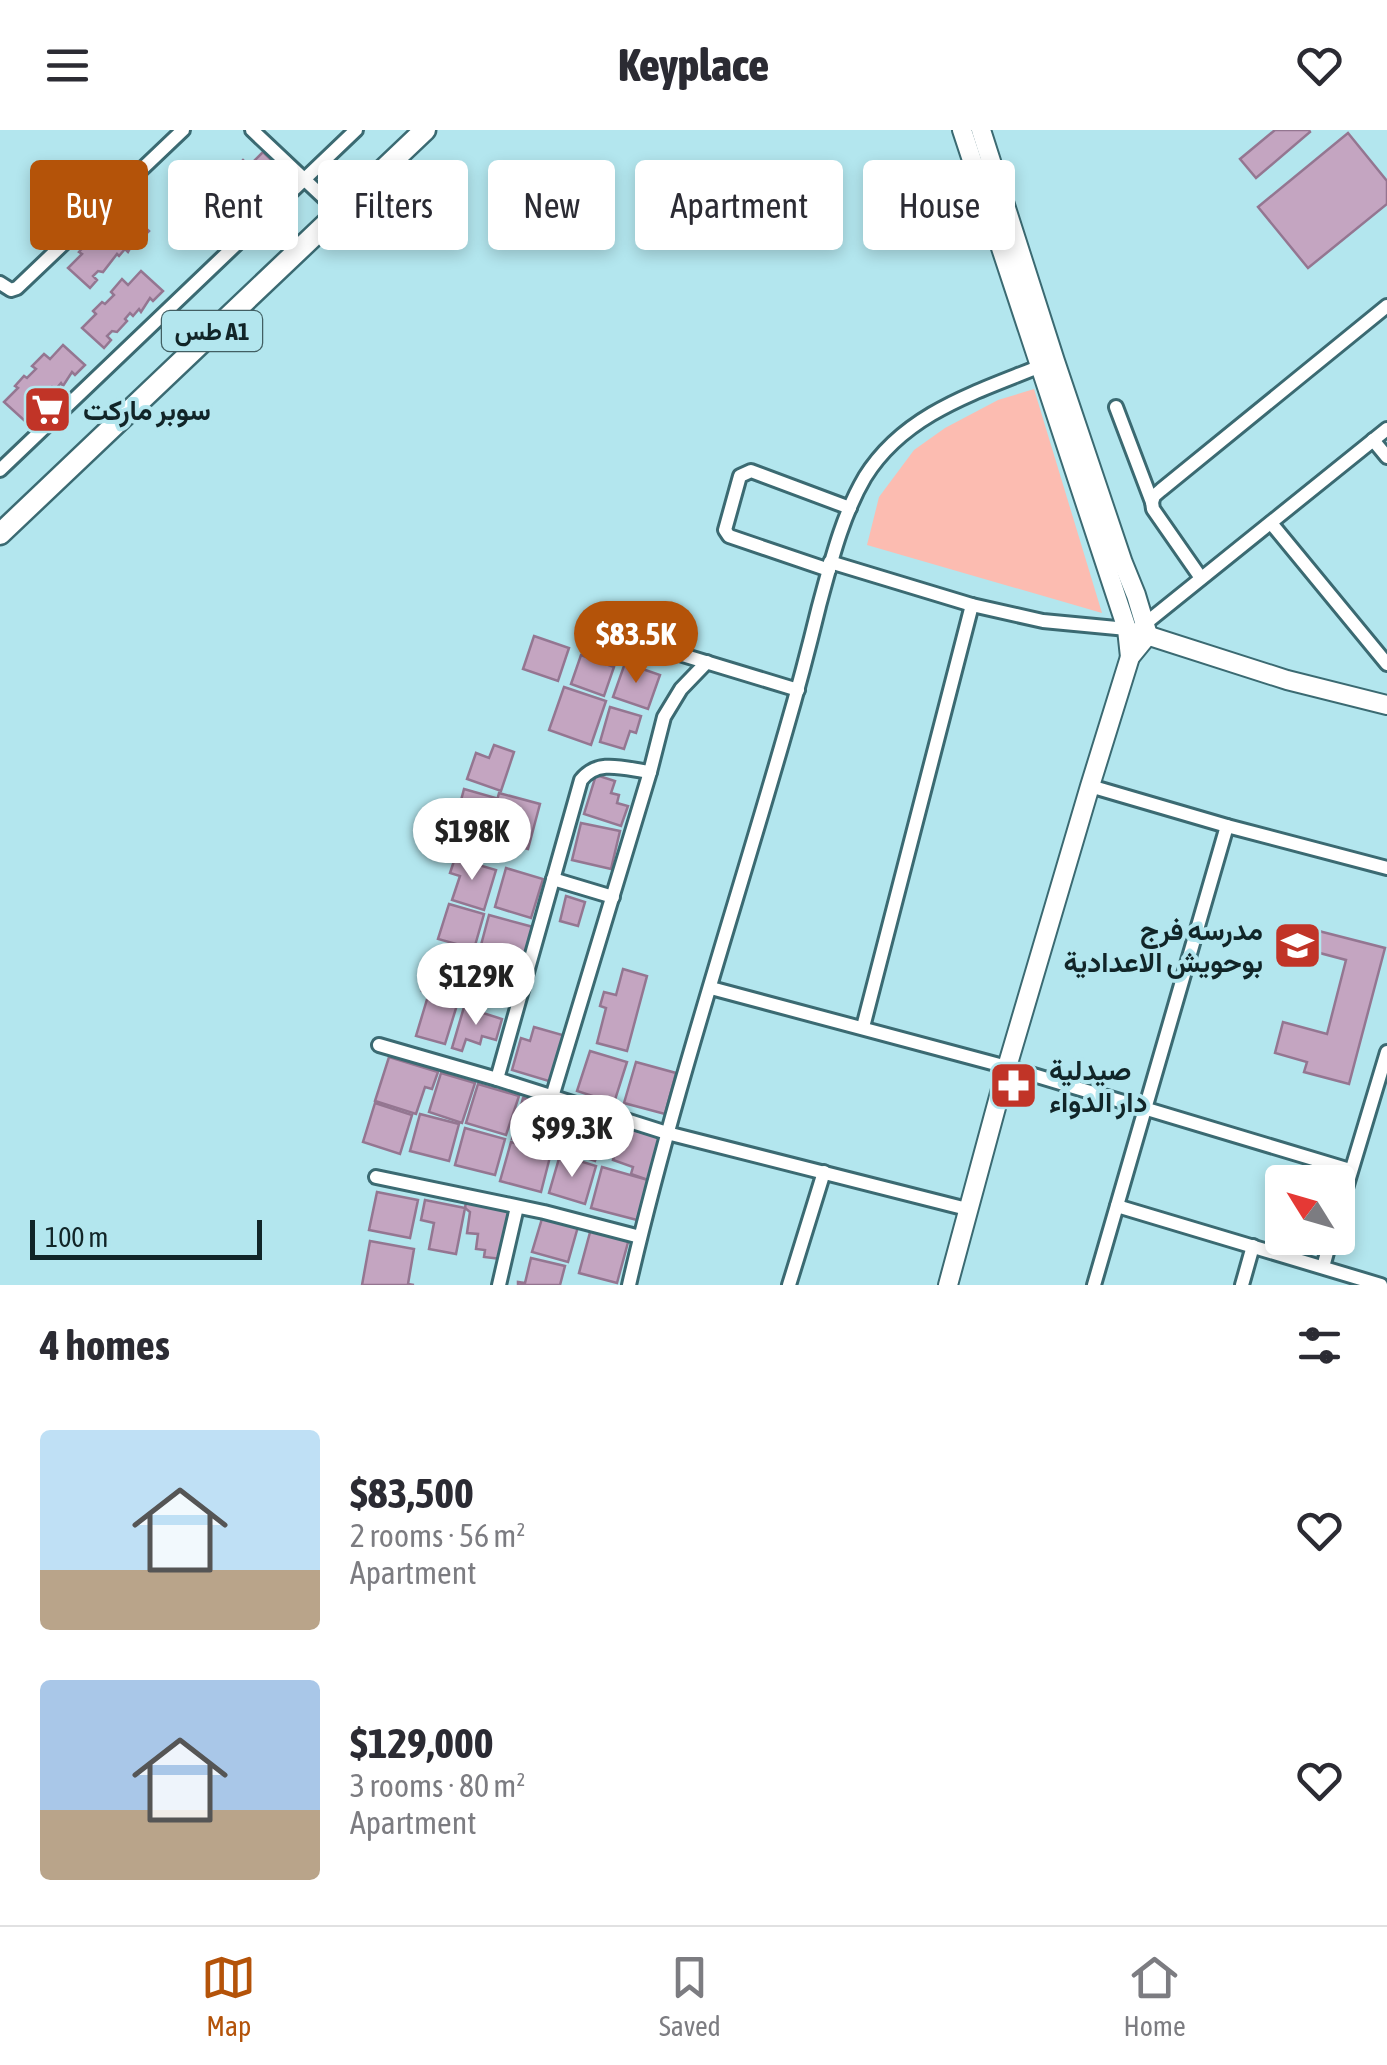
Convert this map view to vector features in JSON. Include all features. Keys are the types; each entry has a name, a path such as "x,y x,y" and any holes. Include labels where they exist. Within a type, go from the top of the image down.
{"highway":[{"name":"طس A1","path":"394,160 425,130"},
{"name":"طس A1","path":"0,534 318,232"}],"main road":[{"path":"962,130 1147,629"},
{"path":"981,130 1127,630 1130,657"},
{"path":"948,1285 1007,1066 1090,786 1130,657 1147,629"},
{"path":"1127,630 1147,629 1287,680 1387,705"}],"street":[{"path":"0,283 11,290 17,288 183,130"},
{"path":"252,130 318,192"},
{"path":"0,470 356,130"},
{"path":"1152,502 1161,490 1387,306"},
{"path":"629,1285 668,1134 798,690 830,566 850,508 866,476 913,424 945,406 1048,364"},
{"path":"1116,407 1153,509 1201,578"},
{"path":"1147,629 1201,578 1387,428"},
{"path":"1374,440 1387,456"},
{"path":"850,508 751,471 740,476 725,530 729,536 972,605 1043,621 1127,630"},
{"path":"1271,523 1387,664"},
{"path":"863,1027 972,605"},
{"path":"610,633 798,690"},
{"path":"552,1097 664,717 681,690 707,662"},
{"path":"498,1080 581,780 599,766 650,772"},
{"path":"1090,786 1387,868"},
{"path":"1094,1285 1227,826"},
{"path":"553,880 613,896"},
{"path":"711,988 1007,1066 1333,1165"},
{"path":"379,1045 668,1134 967,1209"},
{"path":"1352,1165 1387,1052"},
{"path":"789,1285 824,1172"},
{"path":"376,1176 640,1237"},
{"path":"1117,1206 1381,1285"},
{"path":"500,1285 517,1207"},
{"path":"1242,1285 1253,1246"},
{"path":"1323,1267 1326,1255"}],"shaded area":[{"path":"1034,389 1102,613 867,545 879,497 914,450 945,428 998,400"}],"building":[{"path":"1275,130 1310,132 1256,178 1240,159"},
{"path":"1348,133 1387,181 1387,204 1308,268 1258,207"},
{"path":"263,152 271,160 255,160"},
{"path":"124,250 103,272 93,276 97,280 90,288 68,268 82,254 79,252"},
{"path":"141,271 163,291 153,301 150,298 141,312 139,309 133,316 130,313 117,332 107,336 111,340 104,348 82,328 96,314 93,311 114,295 111,292 122,279 128,285"},
{"path":"63,345 85,365 75,375 72,372 63,386 61,383 55,390 52,387 39,406 34,404 29,410 33,414 26,422 4,402 24,376 27,378 36,369 32,366 44,354 50,359"},
{"path":"534,636 569,648 558,681 523,669"},
{"path":"581,655 614,667 604,696 571,684"},
{"path":"625,663 660,675 648,709 613,697"},
{"path":"564,687 606,701 591,745 549,730"},
{"path":"610,707 641,716 636,733 630,731 624,749 600,742"},
{"path":"494,745 514,752 501,791 467,779 476,753 489,758"},
{"path":"596,775 615,781 611,793 619,795 617,803 628,806 621,826 584,814"},
{"path":"464,789 496,798 486,836 454,827"},
{"path":"499,793 540,804 528,849 487,838"},
{"path":"581,823 620,831 611,869 572,860"},
{"path":"455,858 496,870 484,910 452,900 460,876 450,873"},
{"path":"506,868 543,879 531,918 495,907"},
{"path":"566,896 585,902 578,926 560,921"},
{"path":"449,904 484,914 474,949 438,939"},
{"path":"489,915 533,927 524,962 490,953 488,963 477,960"},
{"path":"1307,928 1385,948 1349,1084 1304,1072 1307,1062 1275,1053 1283,1022 1327,1034 1346,960 1301,948"},
{"path":"432,957 467,966 457,1001 422,991"},
{"path":"623,969 647,976 627,1051 597,1043 606,1008 600,1006 604,992 616,995"},
{"path":"428,996 457,1005 445,1044 416,1036"},
{"path":"464,1007 502,1019 496,1040 482,1036 480,1044 466,1039 462,1051 452,1048"},
{"path":"534,1027 566,1036 552,1082 512,1070 521,1038 530,1041"},
{"path":"590,1051 627,1062 614,1103 577,1091"},
{"path":"389,1057 438,1072 432,1089 425,1087 416,1114 375,1101"},
{"path":"636,1062 676,1073 665,1114 624,1103"},
{"path":"441,1073 475,1083 462,1123 429,1112"},
{"path":"478,1084 519,1096 506,1135 466,1123"},
{"path":"523,1098 562,1109 551,1149 512,1139"},
{"path":"375,1103 412,1115 400,1154 363,1142"},
{"path":"568,1111 608,1123 595,1161 556,1148"},
{"path":"420,1114 459,1124 449,1161 410,1151"},
{"path":"623,1127 661,1138 648,1180 631,1174 633,1167 613,1160"},
{"path":"465,1128 505,1139 495,1175 455,1165"},
{"path":"511,1142 551,1153 541,1192 500,1181"},
{"path":"560,1155 596,1166 585,1204 549,1193"},
{"path":"602,1167 648,1180 637,1220 591,1208"},
{"path":"377,1192 418,1200 410,1238 369,1230"},
{"path":"467,1196 510,1201 502,1259 484,1257 485,1250 476,1249 478,1234 467,1233"},
{"path":"425,1200 465,1208 456,1254 429,1249 434,1223 421,1220"},
{"path":"544,1212 579,1223 568,1262 532,1252"},
{"path":"592,1225 630,1235 617,1283 579,1273"},
{"path":"370,1241 414,1249 408,1284 414,1285 362,1285"},
{"path":"531,1258 565,1266 560,1285 518,1285 525,1283"}],"place":[{"name":"سوبر ماركت","path":"48,410"},
{"name":"مدرسه فرج بوحويش الاعدادية","path":"1298,946"},
{"name":"صيدلية دار الدواء","path":"1014,1086"}]}
